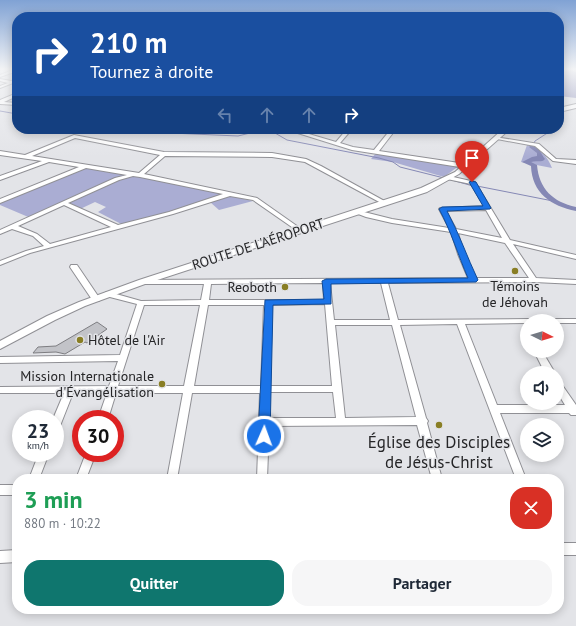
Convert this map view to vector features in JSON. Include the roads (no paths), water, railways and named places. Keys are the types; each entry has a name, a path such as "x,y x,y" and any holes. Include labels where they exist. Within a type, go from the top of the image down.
{"main road":[{"path":"564,109 576,106"},
{"name":"ROUTE DE L'AÉROPORT","path":"0,346 51,318 109,294 424,190 449,178 466,166 501,134"}],"street":[{"path":"0,102 12,103"},
{"path":"304,134 337,144 376,152 466,166"},
{"path":"337,144 346,134"},
{"path":"376,152 390,134"},
{"path":"26,157 74,136 164,154 254,154 306,162 324,169 385,203"},
{"path":"497,138 537,145 555,160 576,162"},
{"path":"0,153 137,174 258,201 301,231"},
{"path":"0,157 8,154"},
{"path":"0,232 117,179 137,174 164,154"},
{"path":"0,178 47,161"},
{"path":"0,201 86,166"},
{"path":"449,178 472,182 487,208 534,280"},
{"path":"0,263 48,246 172,213 229,194"},
{"path":"63,203 116,227"},
{"path":"473,280 461,254 454,230 442,209 487,208"},
{"path":"356,212 395,222 454,230 508,241 576,258"},
{"path":"13,226 34,236 48,246"},
{"path":"74,267 96,299"},
{"path":"142,282 473,280 576,282"},
{"path":"326,281 341,422"},
{"path":"384,281 437,474"},
{"path":"173,474 208,282"},
{"path":"109,294 141,302 328,302"},
{"path":"106,410 141,302"},
{"path":"262,474 268,302"},
{"path":"564,321 576,321"},
{"path":"460,322 519,474"},
{"path":"330,323 460,322 520,324"},
{"path":"0,360 124,358"},
{"path":"0,390 113,391 189,389 337,389"},
{"path":"62,410 70,390"},
{"path":"564,394 575,411"},
{"path":"494,409 575,411"},
{"path":"264,422 423,421"},
{"path":"36,474 41,462"},
{"path":"83,474 88,462"},
{"path":"0,490 12,490"},
{"path":"564,549 576,549"},
{"path":"0,556 12,556"}],"waterway":[{"path":"0,111 12,113"},
{"path":"193,134 238,136 246,134"},
{"path":"277,134 287,140 379,158 393,162 400,167 444,178"},
{"path":"532,147 535,141 546,134"},
{"path":"532,147 540,153 539,155 542,159 534,158 525,162 534,165 537,182 541,189 552,200 559,204 576,209"},
{"path":"448,179 473,186"},
{"path":"477,186 553,201"}],"place":[{"name":"Témoins de Jéhovah","path":"515,271"},
{"name":"Reoboth","path":"285,287"},
{"name":"Hôtel de l'Air","path":"80,340"},
{"name":"Mission Internationale d'Évangélisation","path":"162,384"},
{"name":"Église des Disciples de Jésus-Christ","path":"439,425"}]}
